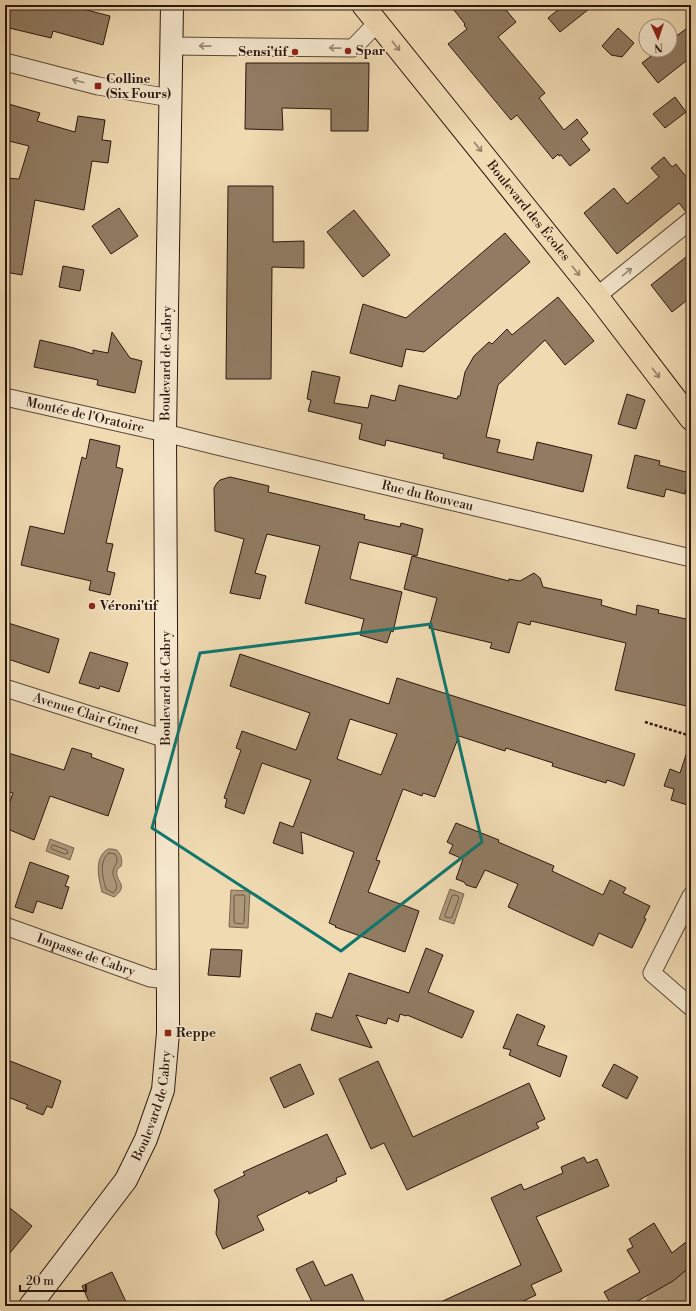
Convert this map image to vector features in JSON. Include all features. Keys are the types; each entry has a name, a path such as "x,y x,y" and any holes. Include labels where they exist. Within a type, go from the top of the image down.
{"main road":[{"name":"Boulevard des Écoles","path":"363,5 597,296 691,419"}],"street":[{"name":"Boulevard de Cabry","path":"30,1306 126,1180 146,1139 163,1090 168,1033 165,433 172,5"},
{"path":"172,46 353,48 377,22"},
{"path":"5,62 98,86 171,98"},
{"path":"597,296 691,220"},
{"name":"Montée de l'Oratoire","path":"5,397 165,433"},
{"name":"Rue du Rouveau","path":"165,433 691,558"},
{"name":"Avenue Clair Ginet","path":"5,688 166,739"},
{"path":"691,896 652,973 691,1007"},
{"name":"Impasse de Cabry","path":"5,926 150,978 168,980"}],"path":[{"path":"645,722 691,736"}],"highlighted area":[{"path":"431,624 482,842 341,951 152,828 200,653"}],"water":[{"path":"50,839 74,848 70,860 46,851"},
{"path":"108,849 117,850 122,860 122,864 117,871 121,889 114,897 102,892 98,869 100,858"},
{"path":"450,889 464,894 454,924 439,919"},
{"path":"231,890 250,891 248,928 229,927"}],"building":[{"path":"5,5 67,5 110,16 103,45 53,31 51,38 5,27"},
{"path":"450,5 502,5 516,22 498,37 545,93 539,98 564,130 577,119 588,133 581,139 590,150 570,166 561,155 559,156 558,154 553,159 517,115 511,120 448,44 467,29 464,25 465,24"},
{"path":"564,5 594,5 560,32 548,18"},
{"path":"691,25 691,57 658,83 642,63 649,58 678,58 678,35"},
{"path":"618,28 634,43 622,57 611,55 602,46"},
{"path":"246,63 369,63 368,131 331,131 331,109 282,108 283,130 245,129"},
{"path":"675,97 686,112 665,128 653,114"},
{"path":"5,103 40,113 37,121 75,132 78,116 105,120 102,140 111,141 108,163 92,161 84,210 35,200 22,275 5,272 5,178 19,179 29,146 5,140"},
{"path":"664,157 672,167 676,164 691,183 691,210 686,212 679,203 617,254 584,213 614,188 627,204 659,177 651,168"},
{"path":"228,186 273,186 273,242 304,241 304,268 272,267 271,379 226,379"},
{"path":"119,208 138,236 111,254 92,226"},
{"path":"354,210 390,255 363,277 327,232"},
{"path":"505,233 530,262 424,352 406,349 402,367 350,353 363,304 406,318"},
{"path":"691,253 691,297 672,312 651,285"},
{"path":"63,266 84,270 80,291 59,287"},
{"path":"558,297 594,341 565,365 545,340 498,385 486,437 500,440 497,452 533,460 537,442 592,455 583,492 443,458 444,454 386,440 385,446 359,439 362,424 308,411 311,400 307,399 312,371 340,377 334,403 368,408 371,395 395,401 399,385 457,399 458,396 460,396 465,372 474,356 489,342 492,344 507,329 512,335"},
{"path":"112,332 130,358 142,361 135,393 97,385 98,380 34,367 40,340 93,354 93,350 108,353"},
{"path":"627,394 645,400 636,429 618,424"},
{"path":"90,439 120,446 116,467 123,469 106,543 113,544 107,571 115,573 110,595 89,590 91,581 21,565 30,526 64,534 82,457 86,459"},
{"path":"635,455 660,461 659,465 690,473 685,494 666,489 664,497 627,488"},
{"path":"230,477 269,486 268,492 365,515 364,519 400,527 401,523 423,529 417,556 359,542 350,579 402,592 393,632 391,631 387,643 360,635 364,619 305,603 320,546 267,534 255,573 266,576 260,599 230,593 244,539 215,531 214,488 220,480"},
{"path":"412,556 509,581 509,579 520,581 534,573 540,578 543,587 602,600 601,605 636,615 637,605 659,610 658,613 691,620 691,707 615,690 626,643 531,621 530,625 518,622 509,653 490,648 492,643 429,628 437,598 404,589"},
{"path":"5,622 59,639 49,673 5,658"},
{"path":"90,652 128,663 119,692 100,686 99,689 79,683"},
{"path":"240,654 389,704 397,678 635,754 624,786 607,780 606,783 552,766 553,763 506,748 505,751 459,736 435,797 423,793 422,796 403,789 376,860 380,861 368,892 419,911 405,952 335,927 336,926 329,923 354,852 301,832 303,854 273,843 280,822 293,827 311,780 262,763 244,814 225,807 227,799 224,798 241,750 236,748 242,731 296,750 310,713 230,686","holes":["350,719 397,734 381,775 337,759"]},
{"path":"72,748 92,754 91,757 124,769 108,816 50,796 34,840 5,828 5,815 13,793 5,791 5,752 64,770"},
{"path":"688,749 691,750 691,806 671,800 674,789 664,786 670,769 680,773"},
{"path":"456,823 499,840 498,842 554,866 552,871 603,895 610,880 626,888 623,893 650,906 644,918 646,919 632,948 599,933 593,946 508,907 518,884 485,870 476,888 466,885 464,882 456,879 463,859 449,853 453,845 447,842"},
{"path":"30,862 69,876 65,886 69,887 62,909 37,901 33,913 15,907"},
{"path":"426,948 443,955 428,992 474,1011 462,1038 407,1015 400,1014 398,1022 388,1018 386,1024 356,1015 372,1048 311,1030 316,1013 332,1018 349,973 409,993"},
{"path":"211,949 242,950 240,977 208,975"},
{"path":"517,1014 545,1026 537,1045 567,1056 560,1077 509,1055 511,1050 503,1048"},
{"path":"5,1059 61,1081 52,1108 47,1106 43,1115 26,1108 28,1105 5,1096"},
{"path":"378,1061 413,1137 529,1083 545,1119 536,1123 539,1128 407,1190 384,1143 371,1149 339,1079"},
{"path":"300,1064 314,1094 284,1108 270,1078"},
{"path":"614,1064 638,1077 627,1099 602,1086"},
{"path":"327,1134 346,1174 336,1178 337,1181 309,1194 308,1191 257,1216 264,1230 223,1249 216,1234 219,1200 214,1190 245,1175 243,1172"},
{"path":"584,1157 587,1163 597,1159 609,1186 536,1217 562,1271 531,1285 536,1295 513,1306 432,1306 521,1265 491,1198 521,1184 524,1190 563,1173 561,1167"},
{"path":"5,1204 32,1226 5,1259"},
{"path":"654,1223 672,1253 691,1238 691,1266 673,1281 629,1306 612,1306 604,1292 640,1272 627,1250 633,1247 629,1239"},
{"path":"313,1261 325,1286 352,1274 366,1306 314,1306 296,1269"},
{"path":"112,1272 128,1306 91,1306 82,1286"}],"waterway":[{"path":"665,1306 691,1287"}],"place":[{"name":"Spar","path":"348,51"},
{"name":"Sensi'tif","path":"295,52"},
{"name":"Colline (Six Fours)","path":"98,86"},
{"name":"Véroni'tif","path":"92,606"},
{"name":"Reppe","path":"168,1033"}]}
